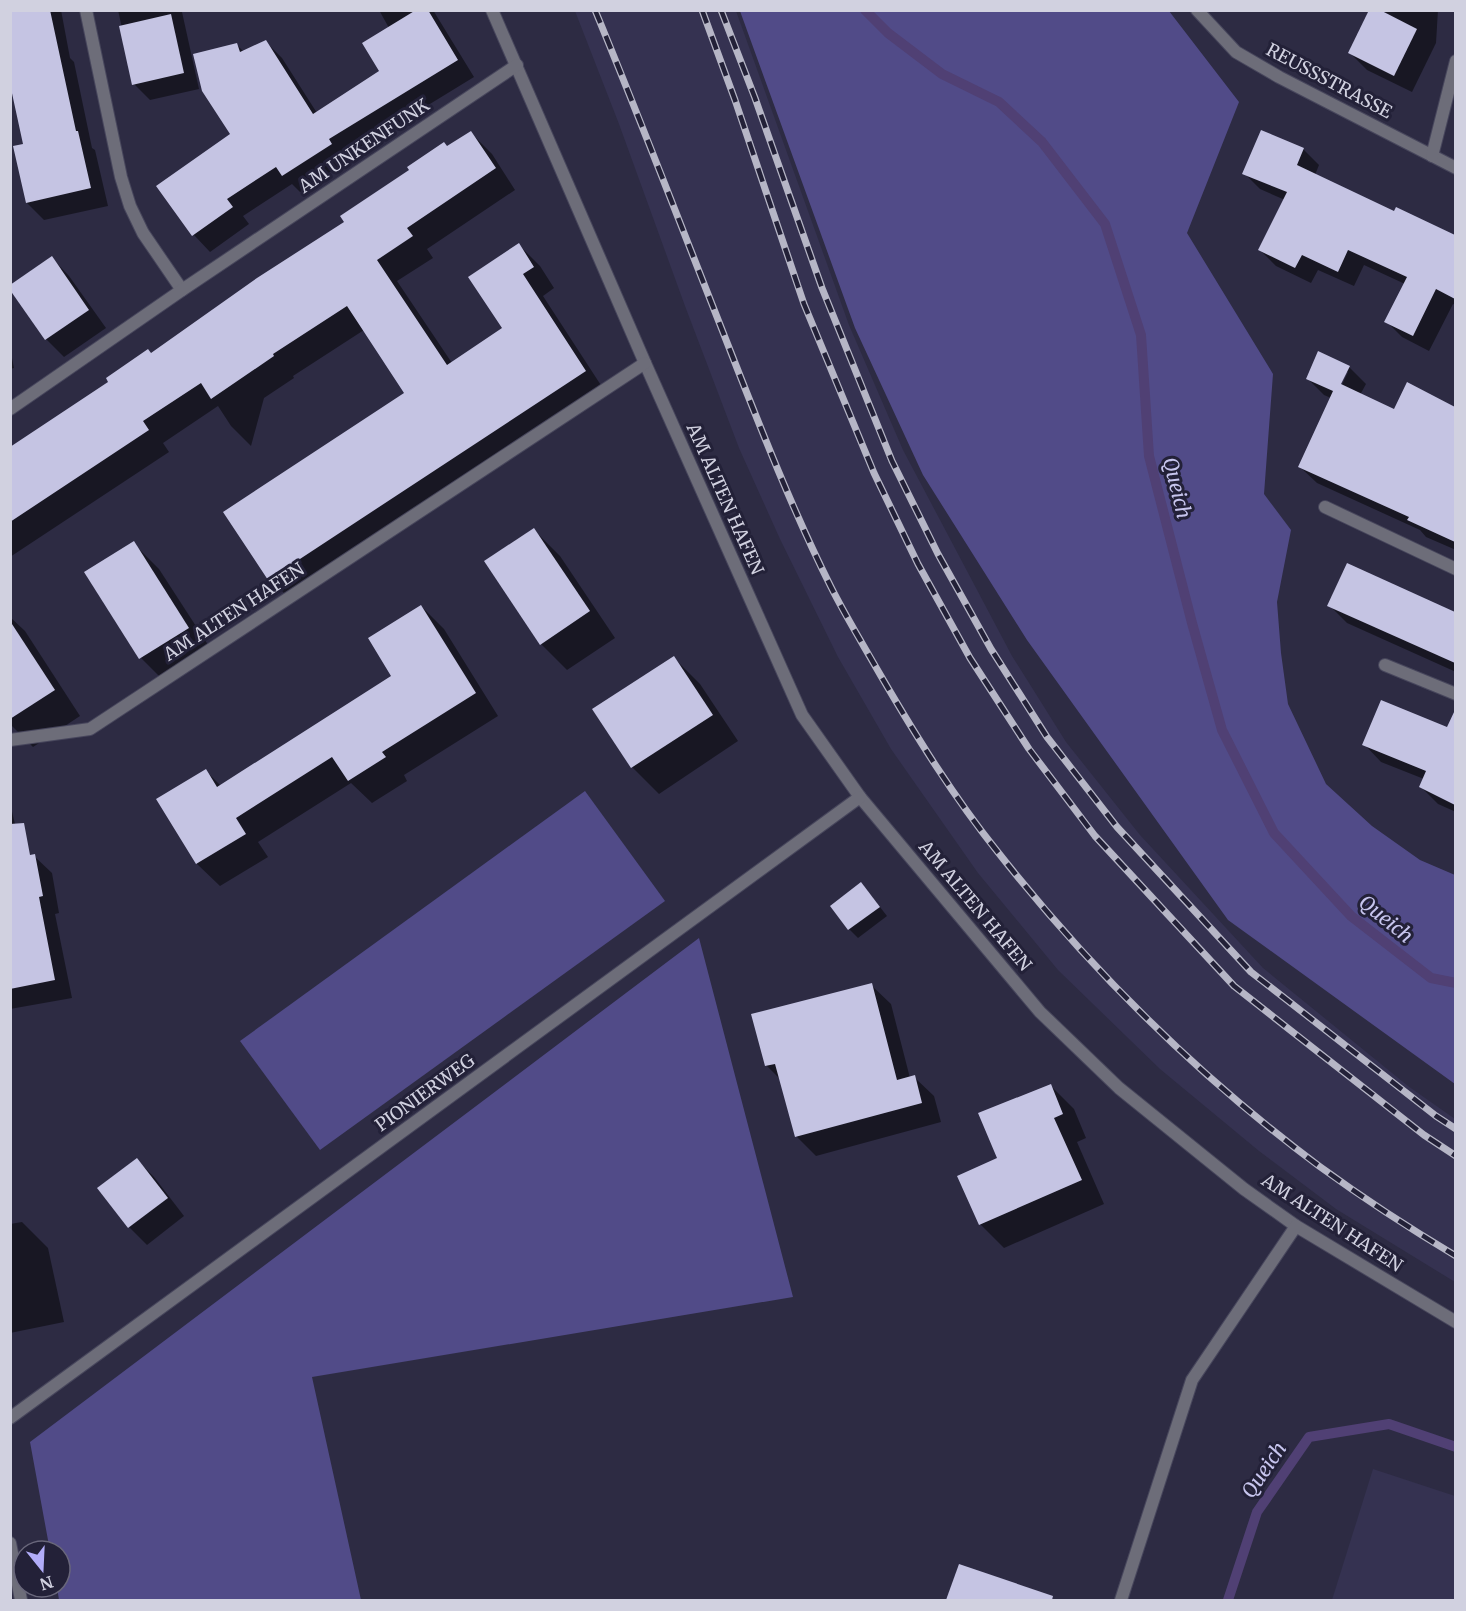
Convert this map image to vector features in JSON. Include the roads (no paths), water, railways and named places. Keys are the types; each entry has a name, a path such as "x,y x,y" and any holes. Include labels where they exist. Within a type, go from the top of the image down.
{"street":[{"path":"86,10 121,177 130,206 143,233 182,290"},
{"path":"492,10 517,65"},
{"name":"REUSSSTRASSE","path":"1197,10 1236,52 1279,77 1455,168"},
{"path":"1432,156 1455,61"},
{"name":"AM UNKENFUNK","path":"10,409 182,290 517,65"},
{"name":"AM ALTEN HAFEN","path":"517,65 645,363 802,715 860,797 1040,1012 1119,1088 1244,1189 1296,1226 1455,1322"},
{"name":"AM ALTEN HAFEN","path":"10,740 90,729 645,363"},
{"path":"1325,507 1455,569"},
{"path":"1385,665 1455,694"},
{"name":"PIONIERWEG","path":"10,1418 860,797"},
{"path":"1121,1600 1192,1380 1296,1226"},
{"path":"10,1543 21,1600"}],"waterway":[{"name":"Queich","path":"865,10 888,33 942,74 999,102 1042,142 1105,224 1141,335 1149,456 1222,730 1274,833 1351,916 1431,978 1456,983"},
{"name":"Queich","path":"1228,1600 1257,1512 1309,1437 1389,1424 1456,1447"}],"railway":[{"path":"595,10 758,422 800,522 849,620 950,787 1033,895 1108,979 1188,1058 1319,1166 1352,1190 1456,1256"},
{"path":"702,10 804,304 874,473 918,564 970,658 1029,749 1095,836 1234,986 1424,1135 1456,1156"},
{"path":"721,10 755,98 822,288 892,461 938,554 991,649 1047,737 1117,827 1251,972 1436,1116 1456,1129"}]}
